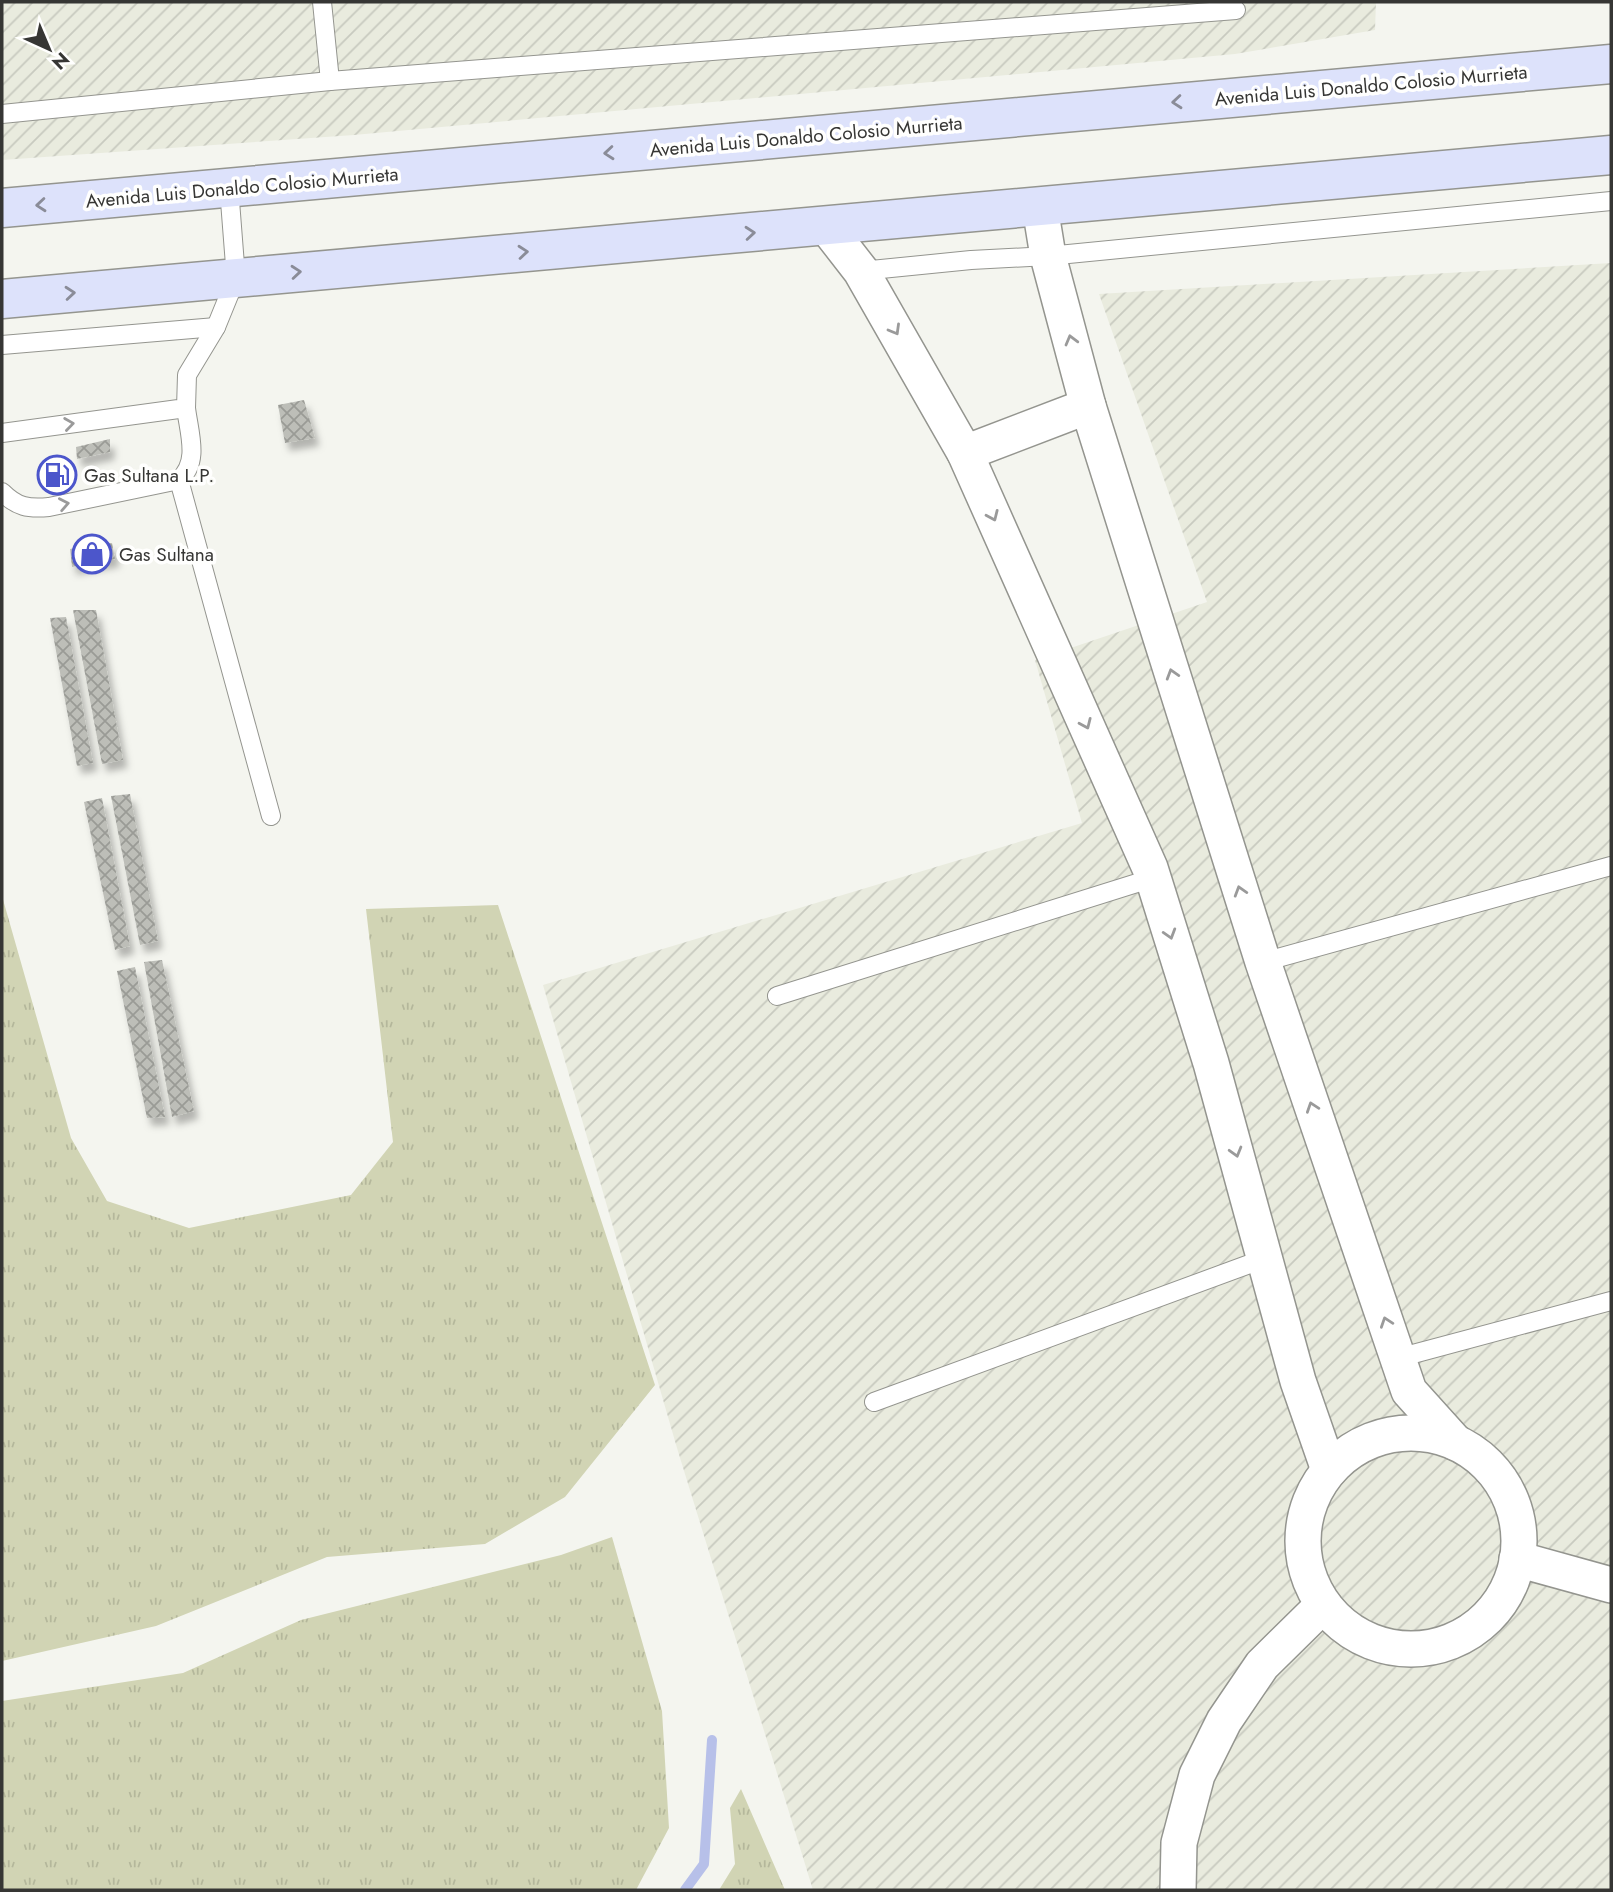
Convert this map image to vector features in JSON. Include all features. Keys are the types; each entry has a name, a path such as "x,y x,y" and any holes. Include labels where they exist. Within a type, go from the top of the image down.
{"main road":[{"name":"Avenida Luis Donaldo Colosio Murrieta","path":"2,208 1611,64"},
{"path":"2,299 1611,155"}],"street":[{"path":"1040,207 1048,256 1088,406 1263,962 1409,1391 1455,1442 1484,1461 1506,1489 1518,1523 1517,1559 1506,1593 1483,1622 1453,1641 1429,1647 1417,1649 1381,1646 1349,1631 1323,1605 1307,1573 1302,1537 1310,1501 1329,1470 1355,1448 1387,1435 1422,1433 1455,1442"},
{"path":"826,226 861,271 965,453 1153,878 1211,1063 1298,1381 1329,1470"},
{"path":"965,453 1088,406"},
{"path":"1517,1559 1611,1585"},
{"path":"1178,1890 1179,1843 1193,1789 1197,1775 1224,1721 1262,1665 1323,1605"}],"lane":[{"path":"322,2 330,81"},
{"path":"2,114 330,81 1236,10"},
{"path":"2,492 12,502 27,509 88,500 179,480 187,474 192,461 186,408 187,375 216,327 236,278 229,188"},
{"path":"861,271 971,260 1048,256 1611,201"},
{"path":"2,345 216,327"},
{"path":"2,433 186,408"},
{"path":"179,480 271,816"},
{"path":"1263,962 1611,866"},
{"path":"777,996 1153,878"},
{"path":"874,1402 1266,1258"},
{"path":"1398,1358 1611,1301"}],"shaded area":[{"path":"2,2 1376,2 1375,30 1235,54 354,135 2,160"},
{"path":"1611,263 1611,1890 813,1890 677,1448 543,985 1082,823 1035,660 1207,602 1099,294"}],"green space":[{"path":"2,896 71,1138 107,1201 189,1228 351,1195 393,1142 366,909 498,905 655,1385 565,1497 485,1544 327,1557 156,1626 2,1661"},
{"path":"612,1537 662,1711 669,1828 636,1890 2,1890 2,1701 183,1673 301,1620 561,1555"},
{"path":"741,1789 785,1890 719,1890 735,1864 730,1808"}],"building":[{"path":"304,400 315,438 285,443 278,405"},
{"path":"110,439 110,452 77,459 76,447"},
{"name":"Gas Sultana","path":"112,543 115,559 72,567 70,549"},
{"path":"73,610 96,610 123,760 102,764"},
{"path":"66,617 93,763 77,766 50,618"},
{"path":"130,794 158,941 140,945 111,796"},
{"path":"102,798 130,946 115,950 84,802"},
{"path":"162,960 194,1111 172,1117 144,962"},
{"path":"135,967 165,1117 147,1118 117,971"}],"waterway":[{"path":"685,1890 704,1864 712,1740"}],"place":[{"name":"Gas Sultana L.P.","path":"57,475"},
{"name":"Gas Sultana","path":"92,554"}]}
